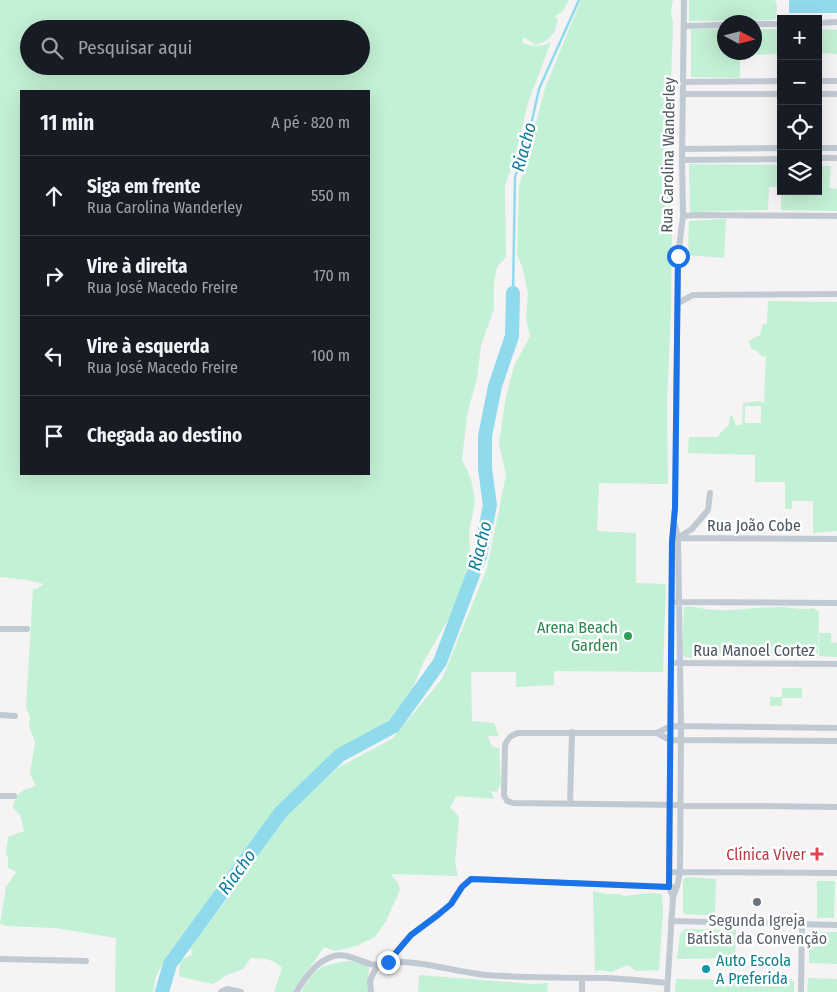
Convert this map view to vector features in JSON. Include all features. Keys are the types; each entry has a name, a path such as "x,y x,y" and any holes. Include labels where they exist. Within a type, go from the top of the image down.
{"street":[{"name":"Rua Carolina Wanderley","path":"673,897 680,872 681,727 675,602 674,519 678,256 683,216 684,0"},
{"path":"822,23 837,22"},
{"path":"762,24 777,24"},
{"path":"684,26 717,25"},
{"path":"683,82 777,81"},
{"path":"822,81 837,81"},
{"path":"683,94 777,94"},
{"path":"822,94 837,94"},
{"path":"682,148 777,148"},
{"path":"822,148 837,148"},
{"path":"682,160 777,158"},
{"path":"822,158 837,158"},
{"path":"683,216 837,216"},
{"path":"678,303 693,295 837,294"},
{"path":"675,540 692,529 708,510 710,493"},
{"name":"Rua João Cobe","path":"675,540 837,539"},
{"name":"Rua Carolina Wanderley","path":"669,887 671,663 675,602"},
{"path":"675,602 837,603"},
{"path":"0,629 27,629"},
{"name":"Rua Manoel Cortez","path":"671,663 837,664"},
{"path":"0,715 15,716"},
{"path":"837,728 671,726 657,733 524,732 512,735 507,739 505,745 504,795 507,801 513,804 837,807"},
{"path":"570,804 572,732"},
{"path":"657,733 670,740 837,741"},
{"path":"0,796 14,796"},
{"path":"669,872 837,873"},
{"path":"388,962 411,935 451,904 462,887 471,879 677,887"},
{"path":"667,992 673,897 669,887"},
{"path":"671,921 837,925"},
{"path":"801,992 802,924"},
{"path":"296,992 305,977 321,962 334,956 353,957 377,965 388,962 432,965 485,975 582,979 607,978 668,983"},
{"path":"0,960 86,961"},
{"path":"371,992 370,980 377,965"},
{"path":"582,979 582,992"},
{"path":"221,992 227,989 241,992"}],"green space":[{"path":"0,0 569,0 562,12 555,16 558,19 557,24 549,39 536,45 523,37 523,43 530,45 540,46 551,42 528,103 514,161 505,185 506,257 497,267 494,282 494,309 481,345 477,378 467,415 462,459 471,479 475,502 469,533 470,555 463,584 453,611 424,661 410,695 393,718 323,762 294,791 266,824 225,884 216,889 213,897 169,953 156,976 153,992 115,992 116,938 55,928 0,924 6,887 16,872 8,868 6,852 8,837 24,831 20,815 13,808 15,799 20,793 36,786 30,774 35,742 29,726 30,717 26,708 33,589 44,584 0,577"},
{"path":"581,0 673,0 671,10 673,24 669,142 669,191 672,226 667,404 668,484 599,483 597,531 636,533 636,583 666,584 663,672 554,671 554,685 516,687 516,672 471,672 472,721 494,723 499,736 488,736 492,747 499,748 501,783 497,792 491,791 494,799 456,796 450,808 459,818 455,863 458,876 391,874 398,883 400,890 386,921 375,937 356,946 335,951 324,947 292,992 274,992 282,968 272,961 264,959 251,958 243,969 227,975 213,984 181,977 179,973 180,960 192,955 191,946 235,889 246,870 283,818 339,767 392,739 442,679 487,568 506,475 499,443 506,397 514,366 530,336 526,318 528,293 522,266 517,255 519,187 545,88"},
{"path":"689,0 775,0 777,6 776,18 773,20 762,20 762,15 717,15 717,21 689,21"},
{"path":"691,29 717,29 717,60 740,60 740,78 691,77"},
{"path":"762,29 777,29 777,54 762,54"},
{"path":"822,29 837,30 837,54 822,53"},
{"path":"689,164 777,165 777,187 769,187 768,210 690,212"},
{"path":"822,166 831,166 829,188 837,189 837,211 781,210 781,195 822,195"},
{"path":"726,219 724,258 688,255 689,221"},
{"path":"768,301 837,302 837,531 813,533 813,501 792,501 792,509 785,509 785,482 755,482 755,455 688,453 689,437 718,437 729,425 730,416 732,415 736,425 742,425 743,403 760,401 764,403 766,351 763,357 752,349 748,341 760,335 763,324 767,324","holes":["745,406 761,406 761,423 745,423"]},
{"path":"691,606 713,610 779,607 814,608 819,612 818,653 815,659 798,653 786,658 744,655 703,659 687,657 682,655 684,607"},
{"path":"819,633 831,633 831,642 837,643 837,657 819,656"},
{"path":"782,688 802,688 802,698 782,698 782,706 770,706 770,697 782,697"},
{"path":"686,877 716,879 715,916 685,914 683,911 683,880"},
{"path":"817,881 835,881 834,918 817,918"},
{"path":"593,891 624,896 652,893 662,894 663,911 659,970 636,971 628,965 611,972 599,970 595,972"},
{"path":"685,929 736,930 735,958 677,959 680,934"},
{"path":"809,932 837,932 837,964 809,963"},
{"path":"348,961 369,966 368,992 301,992 310,978 320,969 331,964"},
{"path":"419,975 532,984 548,983 547,992 418,992"},
{"path":"808,978 837,979 837,992 807,992"},
{"path":"676,979 794,981 794,992 675,992"}],"water":[{"path":"789,0 837,0 837,13 789,13"}],"waterway":[{"name":"Riacho","path":"513,293 515,177 526,147 539,89 579,0"},
{"name":"Riacho","path":"162,992 170,964 281,812 340,755 394,726 440,662 480,556 490,505 485,469 485,436 495,386 512,336 513,293"}],"place":[{"name":"Arena Beach Garden","path":"628,636"},
{"name":"Clínica Viver","path":"817,854"},
{"name":"Segunda Igreja Batista da Convenção","path":"757,902"},
{"name":"Auto Escola A Preferida","path":"706,969"}],"route":[{"path":"388,962 411,935 451,904 462,887 471,879 669,887 672,542 675,508 678,256"}]}
